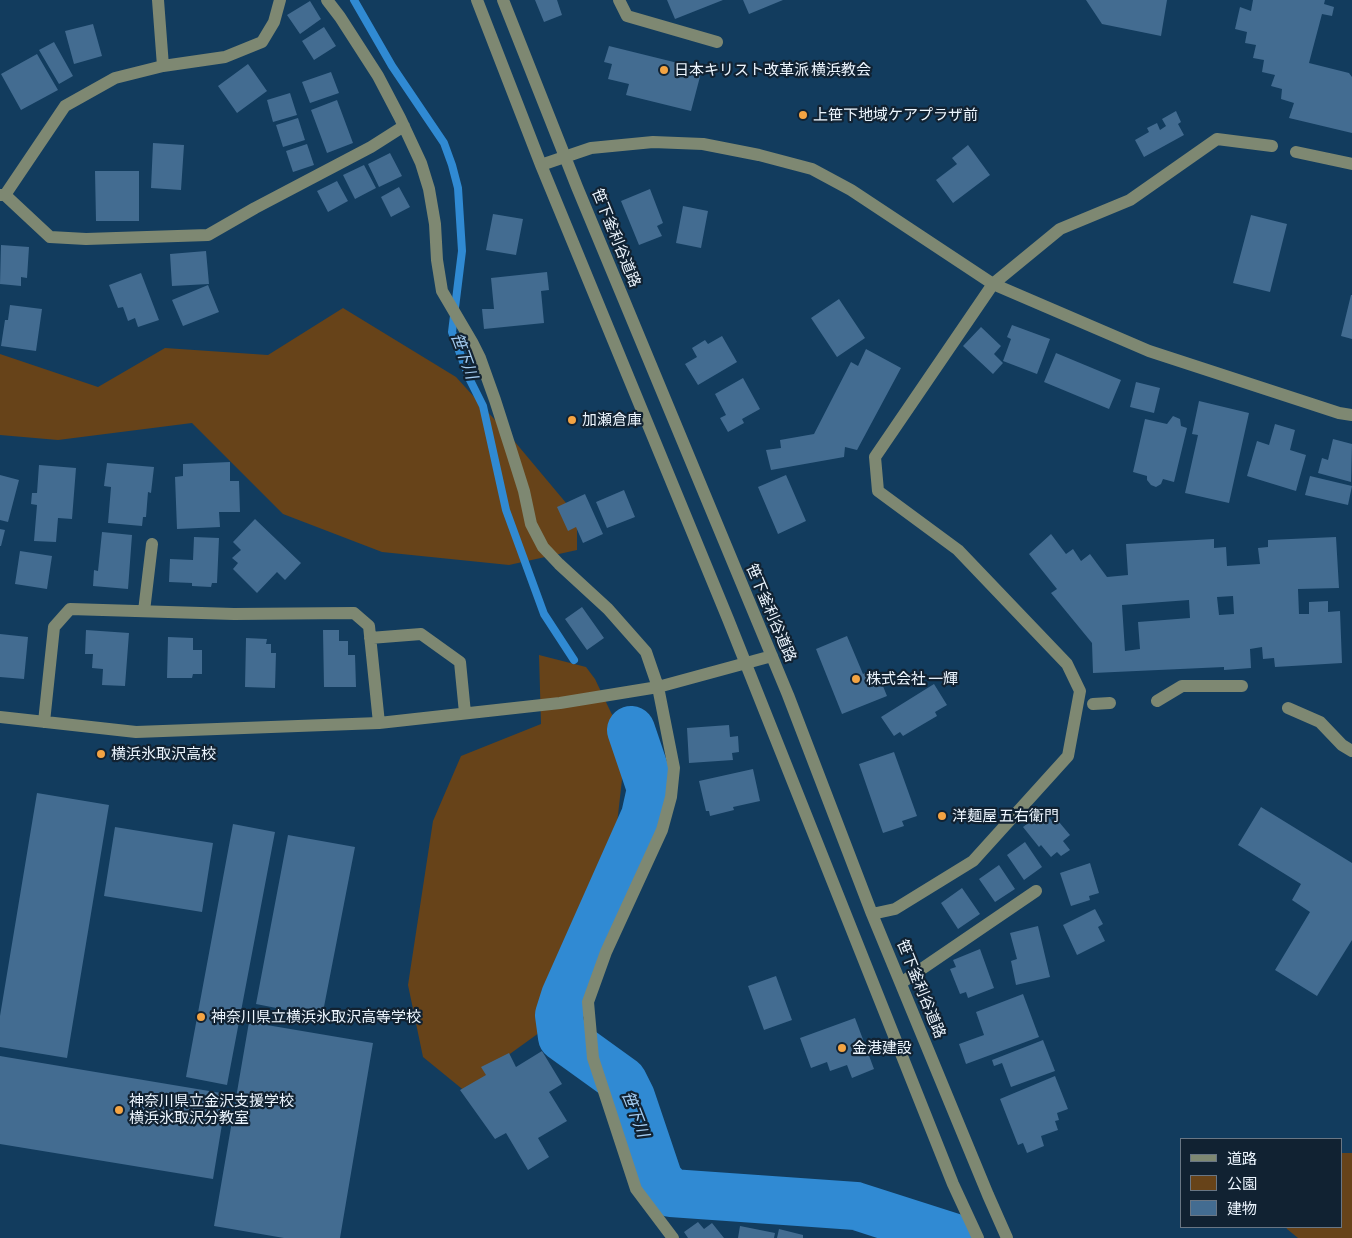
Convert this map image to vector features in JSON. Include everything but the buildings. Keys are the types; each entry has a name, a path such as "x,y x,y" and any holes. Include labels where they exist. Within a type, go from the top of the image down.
{"street":[{"path":"158,0 164,66"},
{"path":"280,0 274,22 262,42 225,57 164,66 115,78 65,106 3,195 50,237 208,236 255,208 371,147 404,126"},
{"path":"328,0 378,76 421,163 429,189 435,224 437,260 442,290 472,342 498,409 524,491 531,524 543,547 608,609 646,652 658,687 674,768 671,796 662,830 606,952 588,1002 589,1034 593,1058 636,1188 673,1238"},
{"path":"477,0 541,165 559,205 745,664 953,1184 978,1238"},
{"name":"笹下釜利谷道路","path":"503,0 772,656 872,914 1007,1238"},
{"path":"620,0 627,16 717,42"},
{"path":"872,914 895,909 972,861 1068,756 1080,691 1066,664 958,550 878,491 875,457 993,284 1060,230 1130,200 1217,139 1272,146"},
{"path":"541,165 591,148 653,142 703,144 759,154 812,170 851,190 993,284 1149,351 1339,413 1352,415"},
{"path":"1296,152 1352,164"},
{"path":"144,611 152,544"},
{"path":"44,722 54,627 70,609 234,614 354,613 368,626 379,723"},
{"path":"370,638 421,634 460,662 465,713"},
{"path":"0,718 136,732 379,723 560,703 658,687 772,656"},
{"path":"1157,701 1182,686 1242,686"},
{"path":"1093,704 1110,703"},
{"path":"1288,708 1320,722 1342,745 1352,751"},
{"path":"901,983 1036,891"}],"green space":[{"path":"343,308 456,377 515,442 577,516 577,550 509,565 382,552 283,514 192,423 58,440 0,435 0,354 98,387 165,348 268,355"},
{"path":"539,655 586,667 595,679 626,744 617,824 617,926 568,1012 507,1056 472,1097 423,1057 408,985 433,821 461,756 541,724"},
{"path":"1342,1153 1352,1153 1352,1238 1298,1238 1287,1229 1342,1228"}],"waterway":[{"name":"笹下川","path":"354,0 392,66 444,143 452,165 458,188 462,251 452,332 470,380 483,406 506,510 544,614 574,660"},
{"name":"笹下川","path":"631,730 651,789 645,816 565,996 559,1015 562,1037 623,1081 631,1097 659,1180 671,1193 856,1206 956,1238"}],"place":[{"name":"日本キリスト改革派 横浜教会","path":"664,70"},
{"name":"上笹下地域ケアプラザ前","path":"803,115"},
{"name":"加瀬倉庫","path":"572,420"},
{"name":"株式会社 一輝","path":"856,679"},
{"name":"横浜氷取沢高校","path":"101,754"},
{"name":"洋麺屋 五右衛門","path":"942,816"},
{"name":"神奈川県立横浜氷取沢高等学校","path":"201,1017"},
{"name":"金港建設","path":"842,1048"},
{"name":"神奈川県立金沢支援学校 横浜氷取沢分教室","path":"119,1110"}]}
